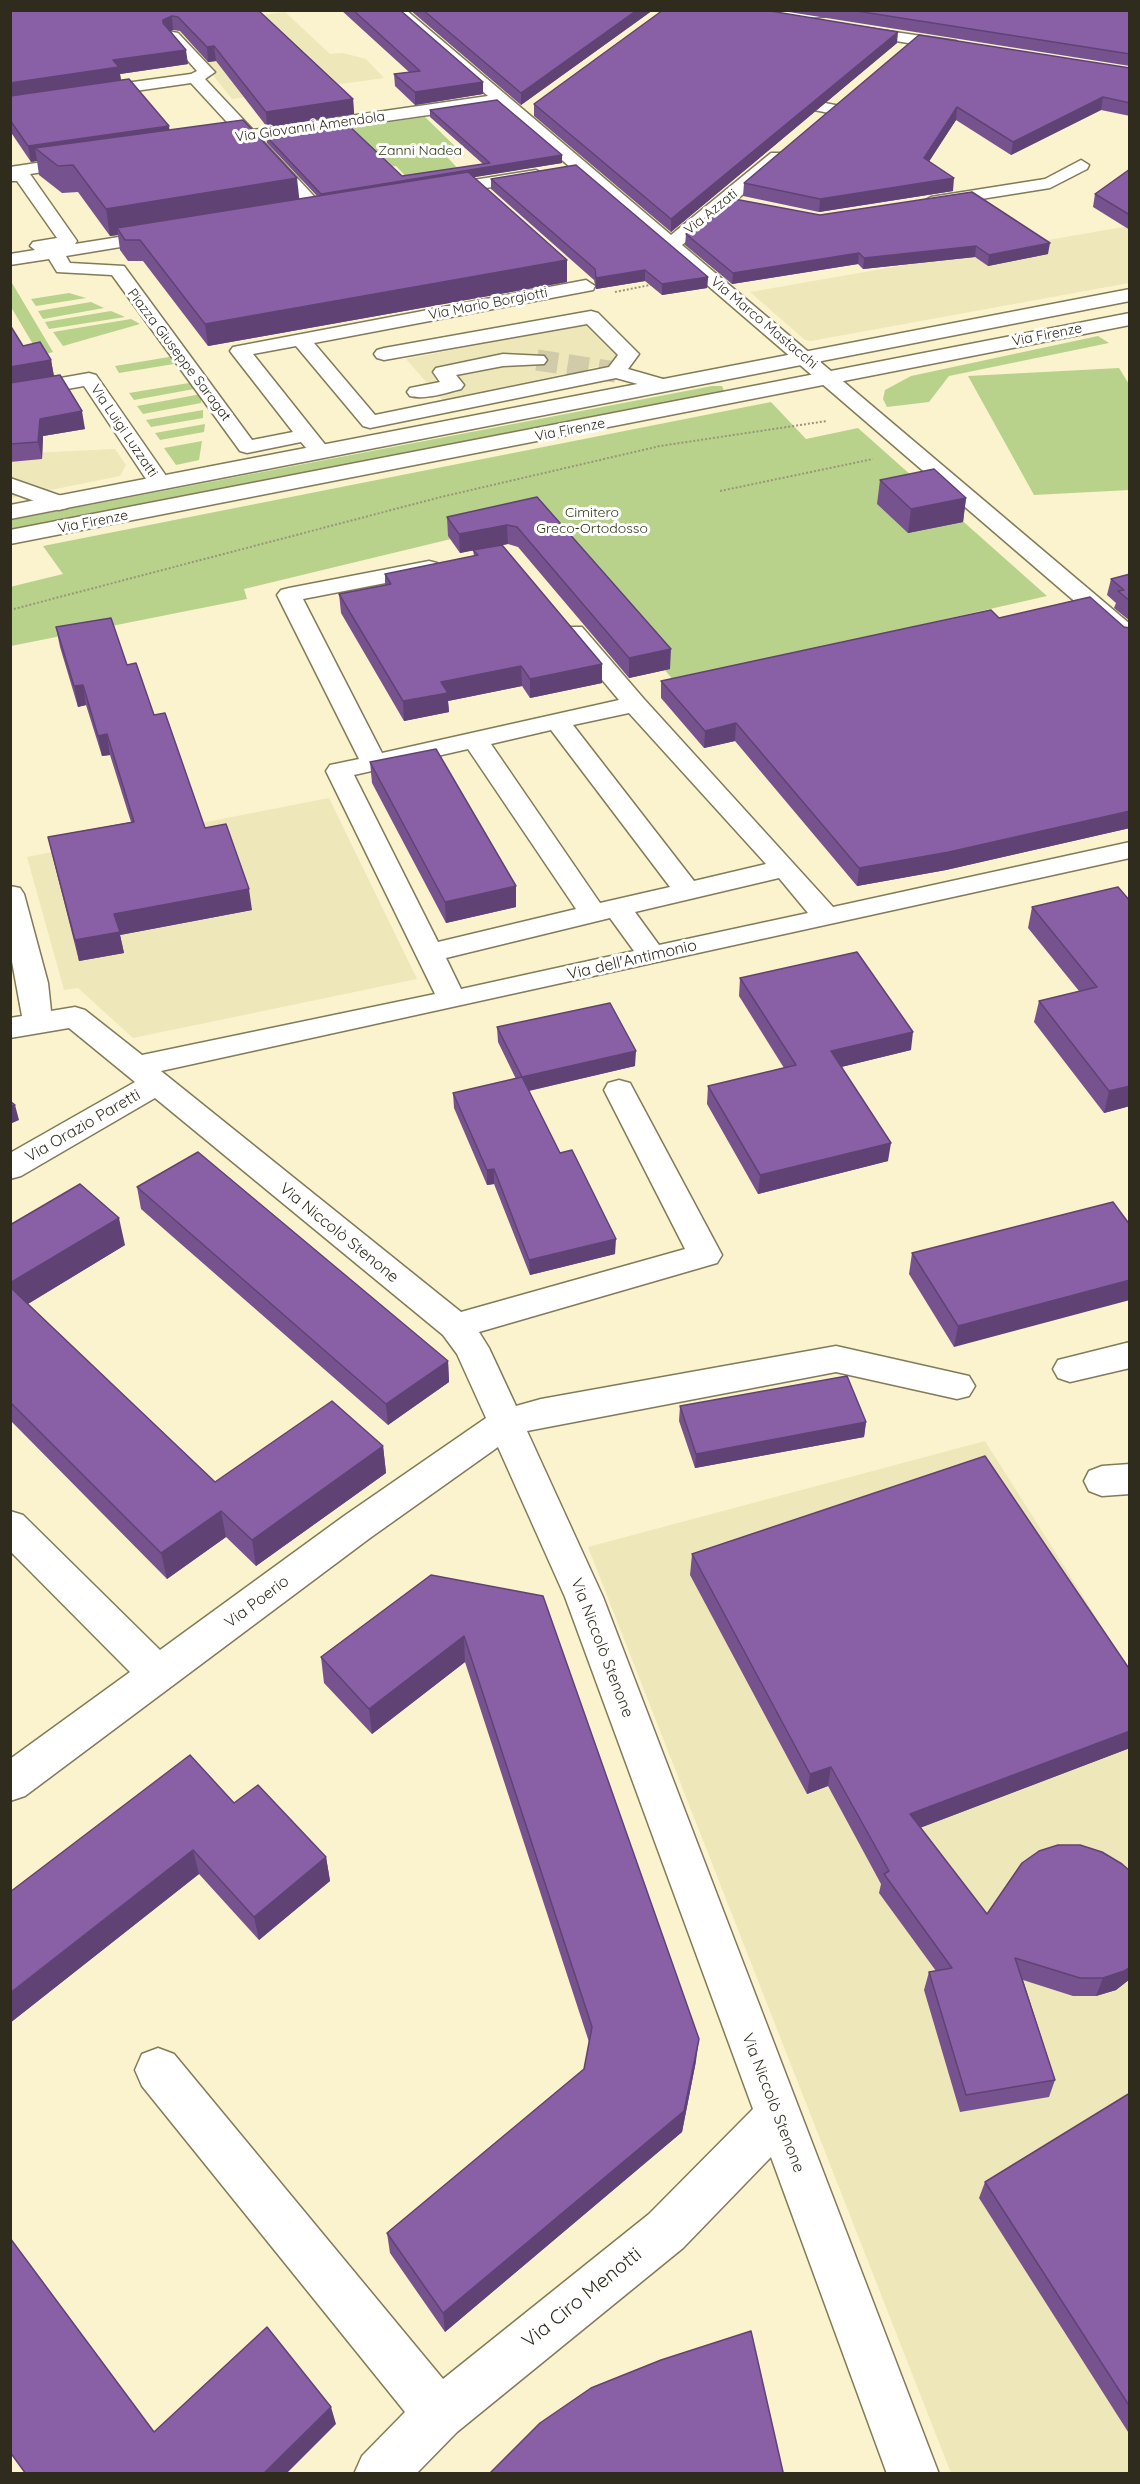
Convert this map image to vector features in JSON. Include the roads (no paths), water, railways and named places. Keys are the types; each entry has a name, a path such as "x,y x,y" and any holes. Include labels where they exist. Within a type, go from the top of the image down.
{"street":[{"name":"Via Marco Mastacchi","path":"397,10 503,99 527,111 582,167 1130,637"},
{"path":"846,10 763,16 976,49"},
{"path":"10,104 195,78 207,72 173,36"},
{"path":"899,52 913,40"},
{"path":"195,78 249,136 290,175 317,210"},
{"path":"816,124 851,95"},
{"name":"Via Giovanni Amendola","path":"192,144 503,99"},
{"path":"815,106 834,109"},
{"name":"Via Azzati","path":"672,244 789,147"},
{"path":"10,174 101,158"},
{"path":"912,205 1050,183 1081,165"},
{"path":"415,194 582,167"},
{"path":"10,174 22,175 68,241 51,249 10,260"},
{"path":"464,204 490,200 473,185"},
{"path":"726,200 749,205"},
{"path":"294,214 340,207"},
{"path":"10,251 51,249 180,232"},
{"name":"Piazza Giuseppe Saragat","path":"51,249 64,268 117,270 247,447 307,435"},
{"name":"Via Mario Borgiotti","path":"307,435 240,351 362,328 553,286 586,286 568,270"},
{"name":"Via Firenze","path":"10,512 1130,295"},
{"path":"400,373 591,317 630,354 616,372"},
{"name":"Via Firenze","path":"10,537 1130,319"},
{"path":"362,328 448,427"},
{"path":"301,340 370,422 616,372 663,385"},
{"path":"470,402 443,372 503,360 537,360"},
{"path":"400,373 454,385"},
{"name":"Via Luigi Luzzatti","path":"10,393 89,379 160,483"},
{"path":"307,435 320,452"},
{"path":"10,484 60,502"},
{"path":"374,763 289,595 450,564"},
{"path":"560,615 635,704 826,916"},
{"path":"452,1000 339,771 635,704"},
{"path":"557,721 687,891"},
{"path":"475,740 605,911 652,955"},
{"name":"Via dell'Antimonio","path":"145,1075 452,1000 1130,850"},
{"path":"429,953 785,868"},
{"path":"10,894 33,983 24,1024"},
{"name":"Via Niccolò Stenone","path":"24,1024 75,1017 455,1326 472,1348 584,1597 913,2474"},
{"name":"Via Orazio Paretti","path":"10,1168 145,1075"},
{"path":"455,1326 705,1255 619,1090"},
{"path":"1071,1369 1130,1355"},
{"name":"Via Poerio","path":"10,1783 357,1527 505,1423 541,1413 836,1359 957,1386"},
{"path":"10,1526 159,1675"},
{"path":"158,2070 439,2414"},
{"name":"Via Ciro Menotti","path":"380,2474 439,2414 666,2231 778,2116"}],"tunnel":[{"path":"537,360 616,372"}],"park label":[{"name":"Zanni Nadea","path":"420,151"},
{"name":"Cimitero Greco-Ortodosso","path":"592,522"}]}
